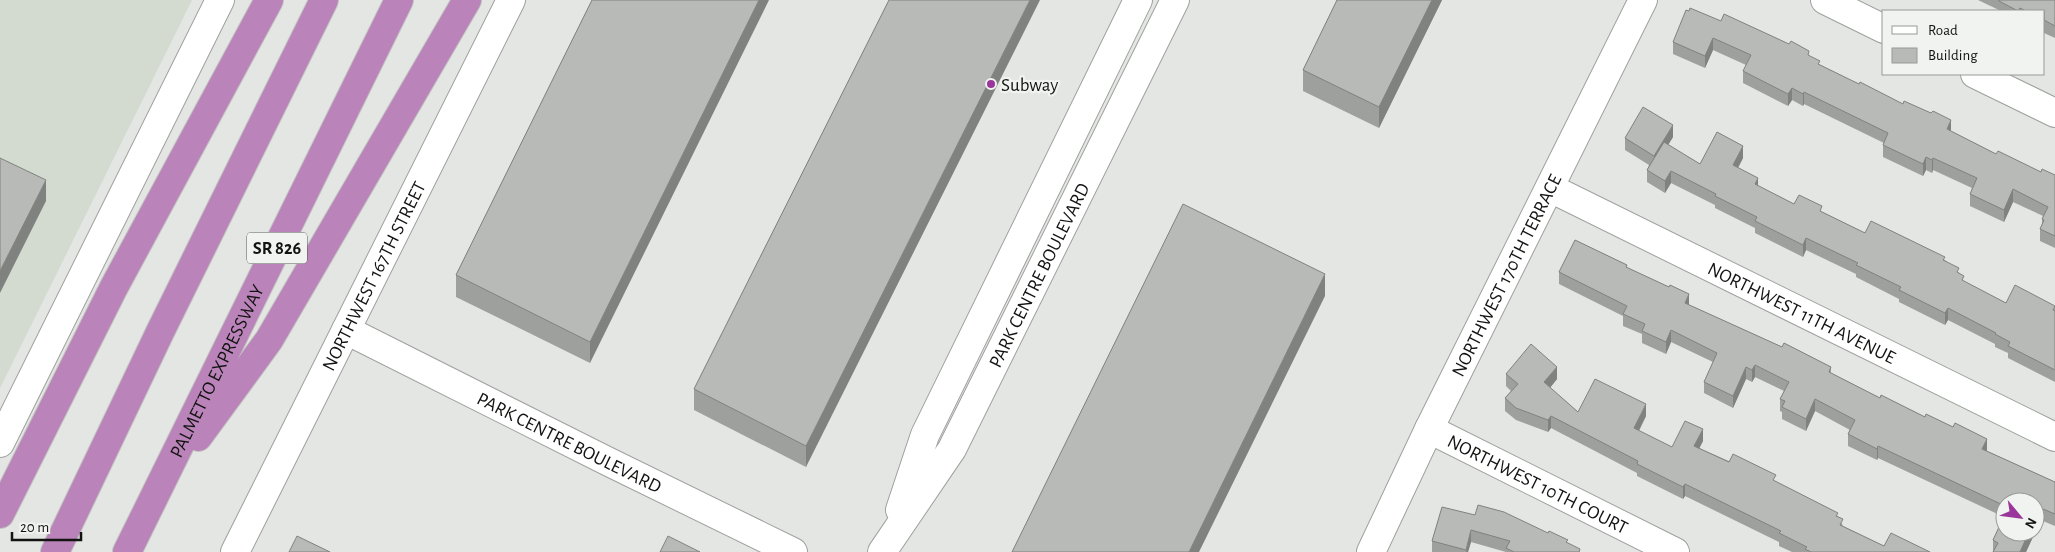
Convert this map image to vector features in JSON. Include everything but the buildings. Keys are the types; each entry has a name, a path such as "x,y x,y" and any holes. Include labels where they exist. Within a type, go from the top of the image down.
{"highway":[{"path":"0,514 114,287 269,0"},
{"path":"55,552 161,330 324,0"},
{"name":"PALMETTO EXPRESSWAY","path":"126,552 399,0"},
{"path":"154,497 269,340 467,0"}],"street":[{"path":"0,443 220,0"},
{"name":"NORTHWEST 167TH STREET","path":"236,552 512,0"},
{"name":"PARK CENTRE BOULEVARD","path":"885,548 925,435 1138,0"},
{"name":"PARK CENTRE BOULEVARD","path":"885,548 952,449 1175,0"},
{"name":"NORTHWEST 170TH TERRACE","path":"1371,552 1429,429 1643,0"},
{"path":"1825,0 1882,28"},
{"path":"1977,75 2055,113"},
{"path":"1081,116 1110,130"},
{"name":"NORTHWEST 11TH AVENUE","path":"1550,188 2055,437"},
{"name":"PARK CENTRE BOULEVARD","path":"346,330 608,462 793,552"},
{"name":"NORTHWEST 10TH COURT","path":"1429,429 1675,552"},
{"path":"925,435 952,449"}],"shaded area":[{"path":"0,0 192,0 0,388"}],"place":[{"name":"Subway","path":"991,84"}]}
